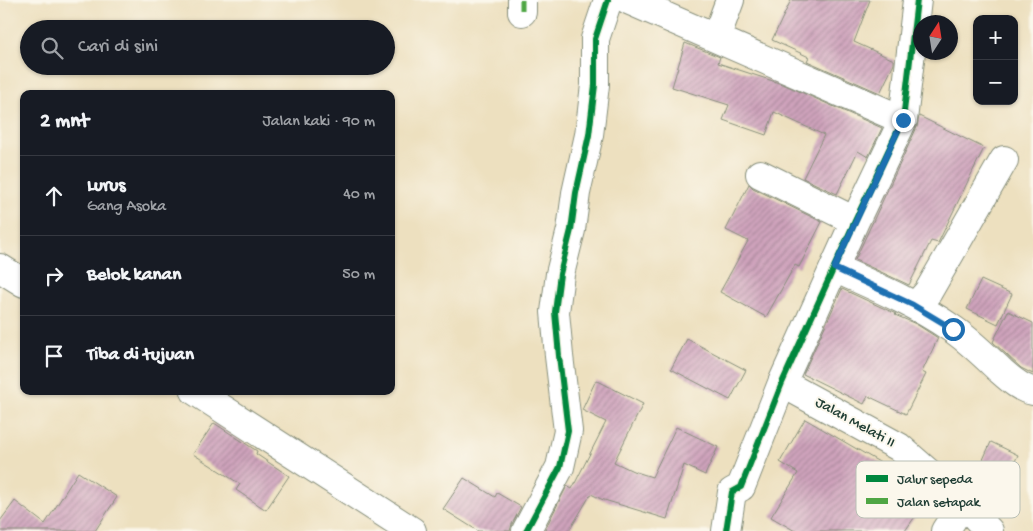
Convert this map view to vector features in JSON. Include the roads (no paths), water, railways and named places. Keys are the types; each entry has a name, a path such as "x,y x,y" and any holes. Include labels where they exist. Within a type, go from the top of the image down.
{"street":[{"path":"526,531 560,467 568,431 555,312 560,274 571,230 576,193 589,135 595,85 595,39 608,0"},
{"path":"628,0 903,120"},
{"path":"716,38 730,0"},
{"path":"726,531 732,492 741,487 782,383 903,120 917,0"},
{"path":"913,305 920,301 928,292 1004,160"},
{"path":"760,174 855,221"},
{"path":"0,268 20,280"},
{"path":"834,268 913,305 953,329 1010,379 1027,390 1033,391"},
{"name":"Jalan Melati II","path":"782,383 899,447 915,461"},
{"path":"201,395 412,531"},
{"path":"945,531 953,518"},
{"name":"Jalan Melati II","path":"977,518 989,531"}]}
